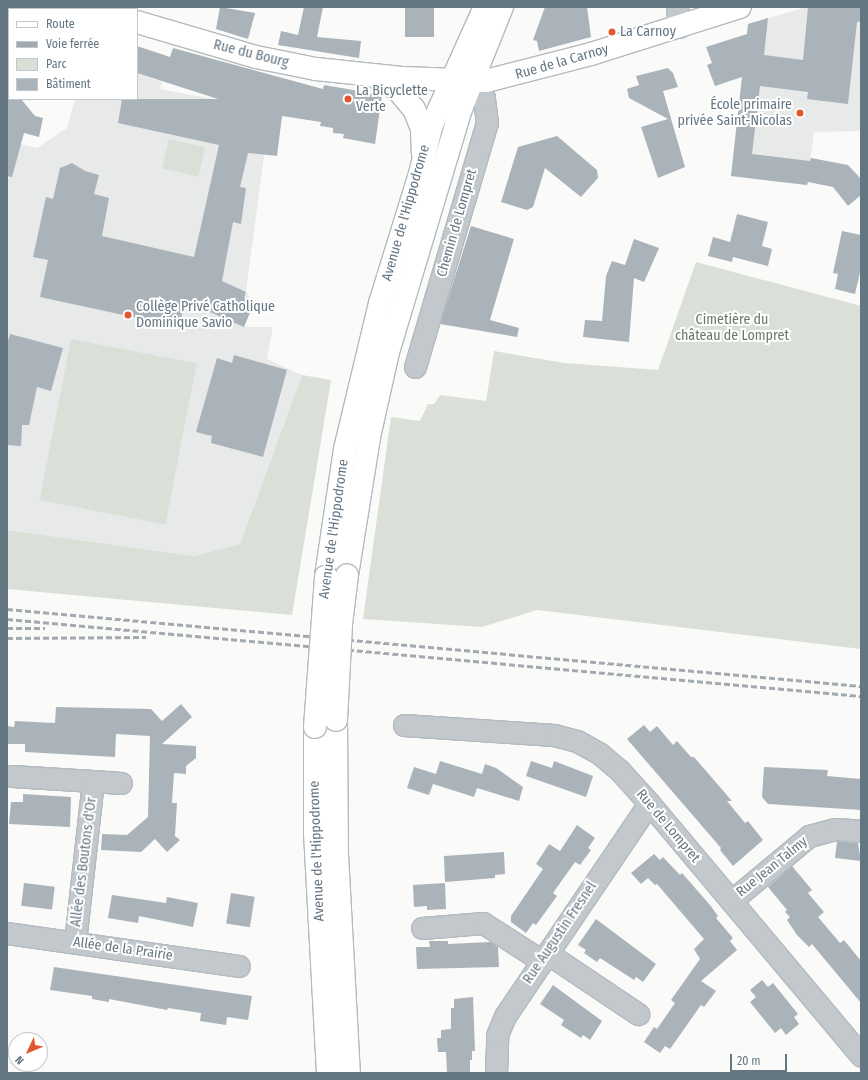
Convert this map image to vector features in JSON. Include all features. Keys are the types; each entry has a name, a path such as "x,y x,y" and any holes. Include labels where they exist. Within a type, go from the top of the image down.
{"main road":[{"name":"Avenue de l'Hippodrome","path":"328,1073 315,833 315,727 336,575 345,449 380,304 423,160 431,127 450,80 485,7"},
{"name":"Avenue de l'Hippodrome","path":"349,1073 337,854 336,720 341,624 336,575 362,473 382,376 462,109 502,7"},
{"name":"Rue de la Carnoy","path":"450,80 473,81 522,73 678,17 740,7"},
{"name":"Rue du Bourg","path":"138,22 256,57 316,69 368,75 450,80"},
{"name":"Rue du Bourg","path":"368,75 397,89 410,103 422,129 423,160"}],"street":[{"name":"Chemin de Lompret","path":"415,367 486,123 484,98 473,81"},
{"name":"Rue de Lompret","path":"404,725 566,737 589,747 612,763 650,803 861,1056"},
{"name":"Allée des Boutons d'Or","path":"12,776 121,783"},
{"name":"Allée des Boutons d'Or","path":"75,942 93,781"},
{"name":"Rue Augustin Fresnel","path":"496,1073 496,1047 500,1026 544,957 650,803"},
{"name":"Rue Jean Talmy","path":"731,901 809,836 835,829 861,831"},
{"path":"422,928 483,923 544,957 638,1014"},
{"name":"Allée de la Prairie","path":"7,933 239,966"}],"shaded area":[{"name":"École primaire privée Saint-Nicolas","path":"807,7 861,7 861,131 814,132 807,185 731,176 748,24"},
{"name":"Collège Privé Catholique Dominique Savio","path":"138,73 162,82 160,89 270,110 246,292 254,303 244,327 273,327 267,359 302,375 240,544 194,556 7,530 7,141 37,148 67,128 75,100 138,100"}],"green space":[{"path":"169,139 205,147 198,177 162,168"},
{"name":"Cimetière du château de Lompret","path":"696,262 861,306 861,649 537,610 482,627 363,619 391,417 420,421 428,404 434,404 440,395 486,401 494,351 564,363 658,370"},
{"path":"71,339 197,363 165,524 40,500"},
{"path":"302,375 331,380 292,615 7,589 7,530 194,556 240,544"}],"building":[{"path":"220,7 255,13 248,39 216,29"},
{"path":"304,7 323,7 317,37 361,41 359,58 278,45 281,31 298,35"},
{"path":"405,7 434,7 434,37 405,37"},
{"path":"545,7 587,7 591,37 539,51 537,41 533,40"},
{"path":"808,7 861,7 861,21 857,22 848,104 807,99 808,92 760,86 752,154 810,161 811,158 848,165 861,179 861,195 848,206 833,187 808,182 807,185 731,176 742,77 715,86 707,65 712,63 706,47 747,34 748,24 768,18 764,55 803,60"},
{"path":"138,46 170,57 173,48 323,89 324,85 382,95 375,144 343,138 344,134 333,133 333,128 320,126 321,122 282,116 277,156 248,153 240,187 246,188 241,224 233,222 222,281 246,292 244,298 254,303 244,327 185,301 179,327 40,297 48,260 33,257 46,197 53,199 60,168 72,163 85,171 99,175 94,194 109,198 102,236 194,257 219,145 118,123 122,100 218,99 138,73"},
{"path":"668,68 673,73 678,87 663,91 685,167 658,178 641,127 668,119 629,98 627,89 639,85 636,76"},
{"path":"7,99 22,100 35,116 43,118 39,137 24,133 12,177 7,176"},
{"path":"557,136 597,170 598,178 581,197 545,168 533,207 527,210 501,202 518,147"},
{"path":"737,214 768,222 762,246 772,249 768,266 733,257 732,262 708,256 713,237 730,242"},
{"path":"471,226 514,239 490,320 519,328 517,337 440,324"},
{"path":"842,231 861,235 861,268 855,294 835,289 838,274 833,273"},
{"path":"634,239 659,248 644,282 634,278 629,342 583,337 585,320 602,321 606,276 612,261 625,265"},
{"path":"10,334 63,348 51,391 37,387 29,425 22,425 21,446 7,445 7,344"},
{"path":"234,355 287,370 263,457 211,443 212,436 196,432 217,358 232,363"},
{"path":"181,704 192,717 162,744 196,746 196,758 186,766 186,774 174,773 172,803 177,803 175,836 180,840 167,852 155,839 141,852 101,850 102,834 127,835 148,817 150,736 116,734 115,757 25,752 25,744 7,744 7,726 14,727 15,721 55,723 56,707 151,709 162,721"},
{"path":"644,725 650,732 657,726 673,745 677,741 691,757 694,757 732,801 727,801 745,823 748,821 763,840 733,866 720,850 721,848 627,739"},
{"path":"440,761 482,774 485,764 496,768 523,787 519,801 477,788 474,797 433,784 429,795 407,788 414,767 436,774"},
{"path":"531,761 552,768 554,761 593,776 586,797 526,776"},
{"path":"764,767 828,770 827,776 861,779 861,810 768,804 762,797"},
{"path":"23,794 71,797 70,827 9,824 11,802 23,802"},
{"path":"577,825 595,838 588,848 591,850 580,865 575,862 553,893 557,896 536,925 533,923 526,933 511,922 511,916 543,869 536,864 549,844 560,851"},
{"path":"837,841 858,843 861,861 835,858"},
{"path":"504,852 505,874 495,875 495,878 445,882 444,856"},
{"path":"654,854 660,860 663,857 680,875 682,873 710,905 718,916 716,918 733,938 730,941 737,950 701,981 716,991 704,1007 701,1005 670,1049 665,1046 660,1053 644,1042 654,1027 657,1029 675,1003 671,1000 700,959 694,949 704,939 657,884 655,885 648,878 641,884 631,873"},
{"path":"792,866 812,890 808,893 824,912 818,917 840,943 844,940 861,961 861,1003 812,944 809,947 797,935 787,920 790,917 785,912 787,910 768,887"},
{"path":"24,883 55,887 52,910 21,906"},
{"path":"445,883 446,909 427,910 427,906 414,907 413,885"},
{"path":"231,893 255,897 250,927 226,924"},
{"path":"112,895 166,903 167,897 198,903 193,927 139,916 138,923 108,918"},
{"path":"596,919 656,964 643,982 636,977 634,980 600,958 597,962 584,953 586,950 578,945"},
{"path":"429,941 448,941 448,944 491,942 498,947 499,967 417,969 416,947 430,947"},
{"path":"54,967 252,996 248,1020 227,1017 226,1025 200,1021 201,1013 168,1008 167,1010 109,999 109,1002 92,999 92,996 50,990"},
{"path":"762,980 768,987 773,983 798,1014 794,1017 799,1024 786,1035 781,1028 775,1033 750,1002 756,997 750,990"},
{"path":"553,985 602,1021 590,1040 583,1035 581,1038 561,1025 564,1020 540,1004"},
{"path":"473,997 475,1051 472,1051 470,1073 447,1073 446,1052 438,1052 437,1038 441,1038 441,1030 451,1029 451,1008 454,1008 454,999"}],"railway":[{"path":"7,609 861,686"},
{"path":"7,619 861,696"},
{"path":"7,628 45,628"},
{"path":"7,638 146,637"}],"place":[{"name":"La Carnoy","path":"612,32"},
{"name":"La Bicyclette Verte","path":"348,99"},
{"name":"École primaire privée Saint-Nicolas","path":"800,113"},
{"name":"Collège Privé Catholique Dominique Savio","path":"128,315"}]}
